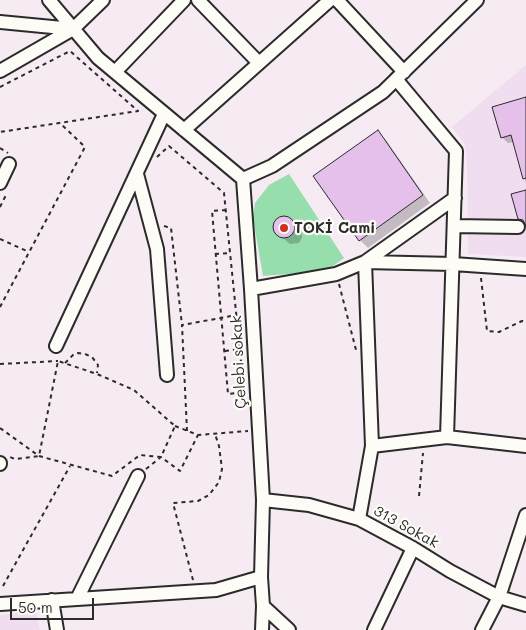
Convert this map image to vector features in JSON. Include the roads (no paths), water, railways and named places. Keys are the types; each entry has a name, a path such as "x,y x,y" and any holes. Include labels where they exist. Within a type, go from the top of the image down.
{"street":[{"path":"49,0 98,58 243,180 272,166 383,92 477,0"},
{"path":"0,71 73,29 103,0"},
{"path":"115,72 184,0"},
{"path":"198,0 259,63"},
{"path":"184,130 330,0"},
{"path":"337,0 400,76 456,151 447,437"},
{"path":"0,22 73,29"},
{"path":"56,346 164,114"},
{"path":"0,183 9,164"},
{"path":"136,174 157,249 167,374"},
{"name":"Çelebi sokak","path":"243,180 263,500 261,576 264,606 262,630"},
{"path":"251,289 336,274 365,262 455,198"},
{"path":"454,226 518,226"},
{"path":"365,262 453,264 526,269"},
{"path":"359,519 372,446 365,262"},
{"path":"372,446 447,437 526,446"},
{"path":"77,599 138,476"},
{"name":"313 Sokak","path":"263,500 309,505 359,519 499,598 526,605"},
{"path":"482,630 499,598 526,515"},
{"path":"374,630 413,548"},
{"path":"0,604 216,590 261,576"},
{"path":"52,600 57,630"},
{"path":"264,606 289,630"}],"place":[{"name":"TOKİ Cami","path":"284,228"}]}
